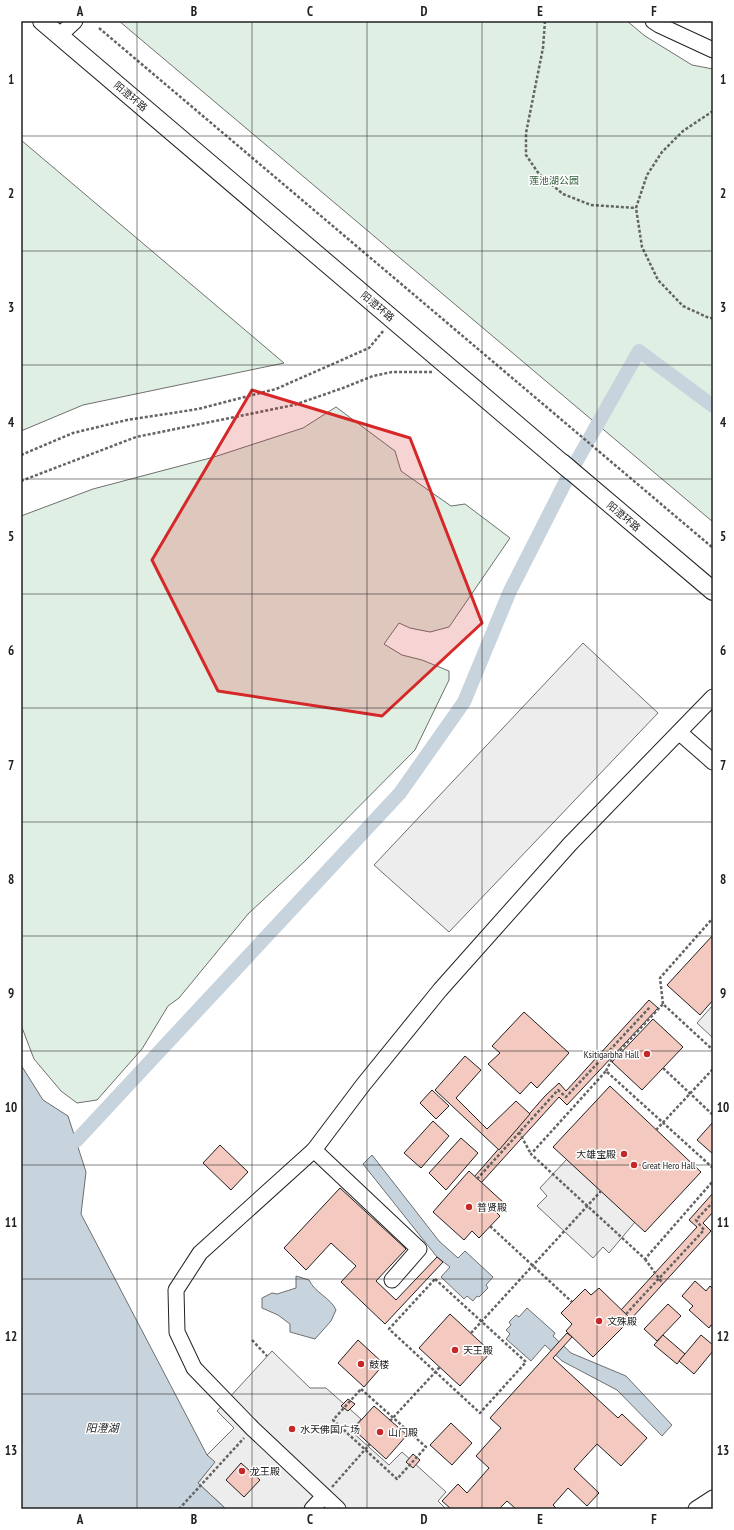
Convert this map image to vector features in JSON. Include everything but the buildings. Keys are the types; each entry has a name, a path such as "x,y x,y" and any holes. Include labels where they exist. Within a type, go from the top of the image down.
{"main road":[{"name":"阳澄环路","path":"42,21 713,591"}],"street":[{"path":"60,35 75,21"},
{"path":"653,21 713,50"},
{"path":"338,1509 253,1429 194,1368 177,1332 176,1290 200,1254 314,1150 363,1085 440,990 570,844 713,697"},
{"path":"680,732 713,762"},
{"path":"314,1150 419,1249 392,1280"},
{"path":"312,1509 324,1496"},
{"path":"696,1509 713,1498"}],"path":[{"path":"546,21 543,48 526,133 526,155 539,174 563,194 591,205 636,208"},
{"path":"99,28 713,548"},
{"path":"713,111 683,131 662,152 647,175 636,208 642,246 658,280 683,306 708,318 713,318"},
{"path":"21,455 73,433 127,420 198,409 276,389 370,348 393,319"},
{"path":"21,481 136,437 294,405 373,376 392,372 438,373"},
{"path":"713,918 660,978 663,1004 713,1050"},
{"path":"531,1154 606,1071 612,1059 663,1004"},
{"path":"477,1179 558,1090 566,1097 650,1007"},
{"path":"663,1068 713,1115"},
{"path":"656,1130 713,1069"},
{"path":"606,1071 713,1168"},
{"path":"520,1132 531,1154 645,1259 663,1284"},
{"path":"645,1259 713,1181"},
{"path":"471,1333 601,1191"},
{"path":"626,1314 704,1230 696,1220 713,1202"},
{"path":"490,1226 572,1302"},
{"path":"435,1279 526,1362 480,1413 435,1372 389,1329 435,1279"},
{"path":"252,1340 267,1356"},
{"path":"390,1421 440,1367"},
{"path":"361,1389 393,1418 426,1447 397,1479 333,1420 361,1389"},
{"path":"179,1509 253,1429"},
{"path":"324,1496 370,1444"}],"highlighted area":[{"path":"252,390 410,438 482,623 382,716 218,691 152,560"}],"green space":[{"name":"莲池湖公园","path":"119,21 627,21 645,36 692,65 713,69 713,522"},
{"path":"21,140 284,363 83,405 21,431"},
{"path":"336,407 395,451 401,471 451,506 465,504 510,538 449,627 430,632 410,628 399,623 384,644 402,655 422,660 449,671 449,680 415,750 304,862 248,914 179,998 168,1006 142,1049 97,1100 77,1103 61,1091 34,1059 21,1025 21,516 93,489 214,457 303,428"}],"shaded area":[{"path":"583,643 658,713 449,932 374,865"},
{"path":"713,1005 713,1038 697,1023"},
{"path":"567,1159 635,1222 609,1253 603,1247 593,1258 537,1206 547,1196 540,1188"},
{"name":"水天佛国广场","path":"272,1351 310,1388 326,1388 361,1419 351,1431 389,1465 402,1452 446,1492 438,1501 446,1509 226,1509 198,1483 214,1462 207,1455 234,1428 217,1411"}],"water":[{"name":"阳澄湖","path":"21,1065 43,1100 68,1116 86,1172 81,1214 207,1455 215,1462 198,1483 226,1509 21,1509"},
{"path":"372,1155 439,1241 458,1258 465,1251 493,1277 486,1285 488,1288 479,1297 477,1296 473,1301 467,1296 464,1299 441,1277 450,1267 437,1257 363,1164"},
{"path":"296,1276 309,1280 315,1288 331,1302 336,1310 331,1321 315,1339 290,1332 290,1324 278,1315 262,1308 262,1298 272,1293 277,1294 296,1288"},
{"path":"527,1308 555,1333 553,1336 571,1353 626,1376 672,1425 662,1436 617,1390 562,1361 545,1345 531,1361 506,1339 510,1334 506,1330 511,1325 509,1322 516,1315 519,1317"}],"waterway":[{"path":"76,1141 400,793 464,702 510,591 571,471 639,351 713,406"}],"place":[{"name":"Ksitigarbha Hall","path":"647,1054"},
{"name":"大雄宝殿","path":"624,1154"},
{"name":"Great Hero Hall","path":"634,1165"},
{"name":"普贤殿","path":"469,1207"},
{"name":"文殊殿","path":"599,1321"},
{"name":"天王殿","path":"455,1350"},
{"name":"鼓楼","path":"361,1364"},
{"name":"水天佛国广场","path":"292,1429"},
{"name":"山门殿","path":"380,1432"},
{"name":"龙王殿","path":"242,1471"}]}
